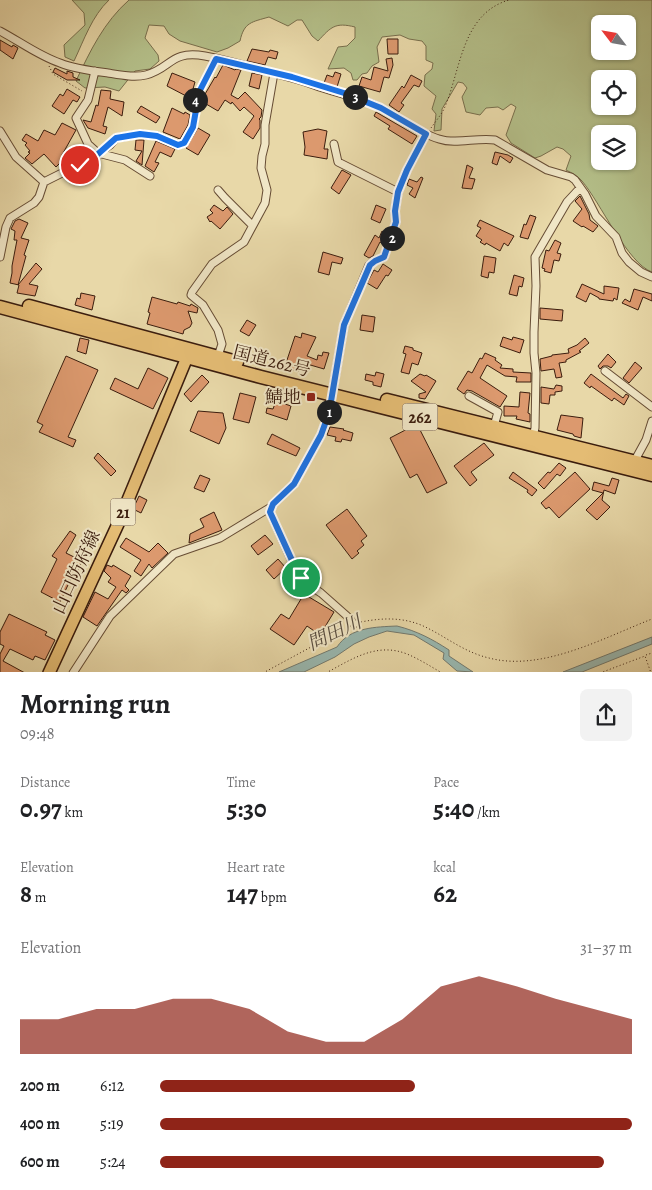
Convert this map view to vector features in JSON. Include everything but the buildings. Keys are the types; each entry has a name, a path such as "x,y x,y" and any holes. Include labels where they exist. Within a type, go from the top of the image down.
{"highway":[{"name":"国道262号","path":"0,298 190,353 218,356 333,390 494,426 532,440 652,475"},
{"name":"国道262号","path":"0,306 532,440 652,466"}],"main road":[{"name":"山口防府線","path":"49,672 118,524 190,353"}],"street":[{"path":"0,31 59,63 95,71 138,76 148,74 177,57 188,54 216,59 344,93 372,104 426,134 441,140 461,141 486,138 495,140 546,170 571,177 585,194 596,216 616,237 622,253 629,262 641,272 652,277"},
{"path":"0,257 6,227 10,218 34,203 39,197 44,182 75,168 98,154 116,138 140,134 157,136 178,145 184,143 193,127 196,110 195,100 216,59"},
{"path":"95,71 89,96 76,118 88,144 98,154 125,160 150,176"},
{"path":"218,356 222,344 218,330 203,305 191,295 212,264 244,242 264,203 267,190 261,168 265,144 265,125 274,73"},
{"path":"0,131 16,157 44,182"},
{"path":"73,672 110,616 174,554 220,538 271,507 294,484 321,435 329,413 344,325 370,265 384,257 396,222 395,211 398,192 426,134"},
{"path":"334,144 338,162 398,192"},
{"path":"532,440 536,373 534,354 535,257 568,202 580,188"},
{"path":"218,190 252,225"},
{"path":"605,371 652,407"},
{"path":"469,396 498,412 494,426"},
{"path":"634,462 646,440 652,421"},
{"path":"271,507 270,515 297,573 354,624"}],"path":[{"path":"426,134 444,109 460,56 472,29 498,3 509,0"},
{"path":"48,58 47,61 53,74 89,96"},
{"path":"263,672 354,624 377,619 393,618 411,621 477,655 499,660 522,662 565,652 652,619"},
{"path":"326,672 368,652 381,649 396,650 408,654 442,672"},
{"path":"600,672 652,653"},
{"path":"645,656 651,672"}],"green space":[{"path":"72,0 109,0 93,21 74,61 65,57 64,45 85,25 84,13"},
{"path":"129,0 652,0 652,272 643,267 633,257 582,181 566,170 571,156 563,149 557,147 535,158 511,143 506,135 516,107 511,104 503,110 498,107 486,108 480,115 466,112 462,97 467,88 463,83 458,82 442,109 441,130 434,131 436,114 432,109 436,96 424,86 425,75 432,69 433,63 426,60 426,46 422,41 400,35 382,37 377,47 379,62 357,80 353,80 351,73 344,68 328,69 338,47 347,46 355,38 355,27 343,25 334,27 326,32 318,41 312,36 302,20 297,20 288,26 269,17 246,26 240,41 217,52 180,41 169,34 164,26 149,25 145,38 158,55 159,61 150,69 135,71 119,91 105,87 85,88 76,81 98,38 112,18"}],"water":[{"path":"397,626 418,633 443,646 449,650 449,656 473,672 457,671 443,659 444,653 414,635 387,631 354,644 335,657 304,672 279,672 337,647 342,640 356,632 364,629"},
{"path":"652,637 652,644 582,672 563,672"}],"place":[{"name":"鯖地","path":"311,397"}],"route":[{"path":"80,165 110,145 116,138 140,134 157,136 178,145 184,143 193,127 196,110 195,100 216,59 292,77 344,93 381,108 426,134 416,150 398,192 395,211 396,222 384,257 370,265 344,325 333,394 321,435 294,484 271,507 270,515 301,578"}],"water label":[{"name":"問田川","path":"334,632"}]}
